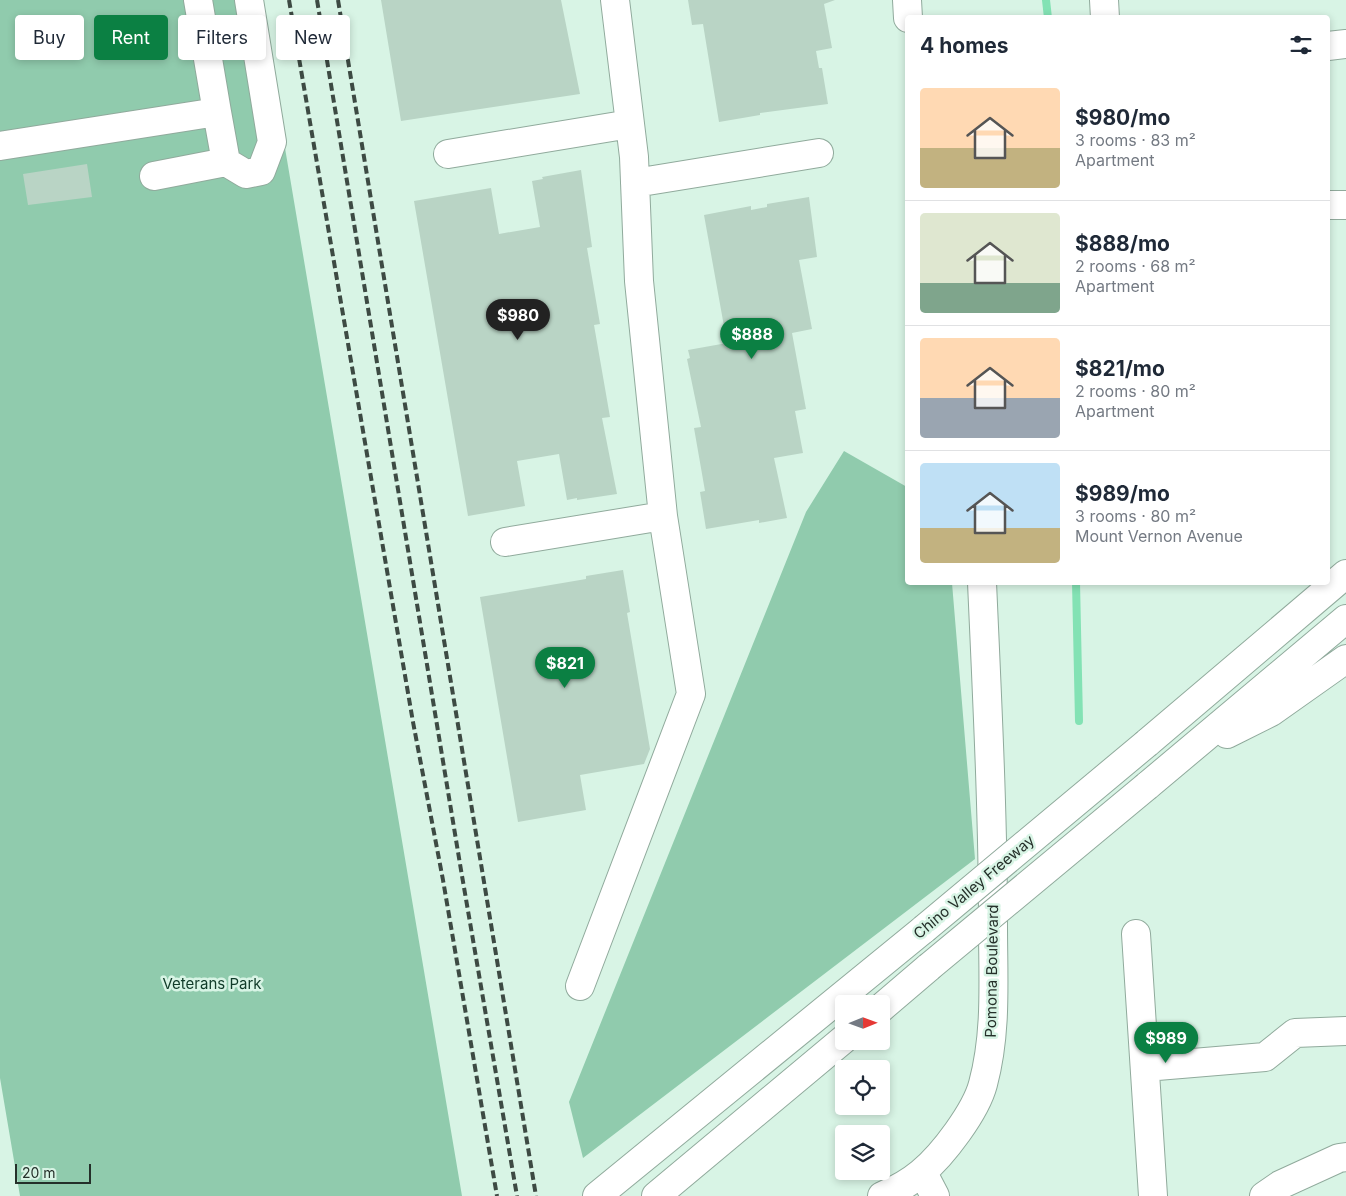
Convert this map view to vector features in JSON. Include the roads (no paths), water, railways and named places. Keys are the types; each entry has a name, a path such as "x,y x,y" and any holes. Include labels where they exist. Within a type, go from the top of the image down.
{"main road":[{"path":"198,0 226,162"},
{"path":"154,176 226,162 246,174 261,171 272,142 249,0"},
{"path":"580,986 691,694 663,516 639,281 635,183 630,124 614,0"},
{"path":"907,0 908,15"},
{"path":"1104,0 1105,15"},
{"path":"1330,46 1346,44"},
{"path":"0,146 217,112"},
{"path":"448,154 630,124"},
{"path":"635,183 819,153"},
{"path":"1330,205 1346,204"},
{"path":"505,542 663,516"},
{"name":"Chino Valley Freeway","path":"597,1196 924,929 1346,574"},
{"name":"Pomona Boulevard","path":"882,1196 905,1186 929,1184 971,1111 983,1085 994,1014 993,820 982,585"},
{"path":"890,1000 1186,756 1346,619"},
{"path":"1186,756 1271,712 1346,660"},
{"path":"1136,934 1154,1196"},
{"path":"1145,1067 1265,1057 1295,1033 1346,1031"},
{"path":"656,1196 835,1047"},
{"path":"1264,1196 1289,1181 1339,1158 1346,1157"}],"waterway":[{"path":"1046,0 1048,15"},
{"path":"1076,585 1079,721"}],"railway":[{"path":"289,0 413,722 443,880 497,1196"},
{"path":"317,0 517,1196"},
{"path":"338,0 536,1196"}],"park label":[{"name":"Veterans Park","path":"212,984"}]}
